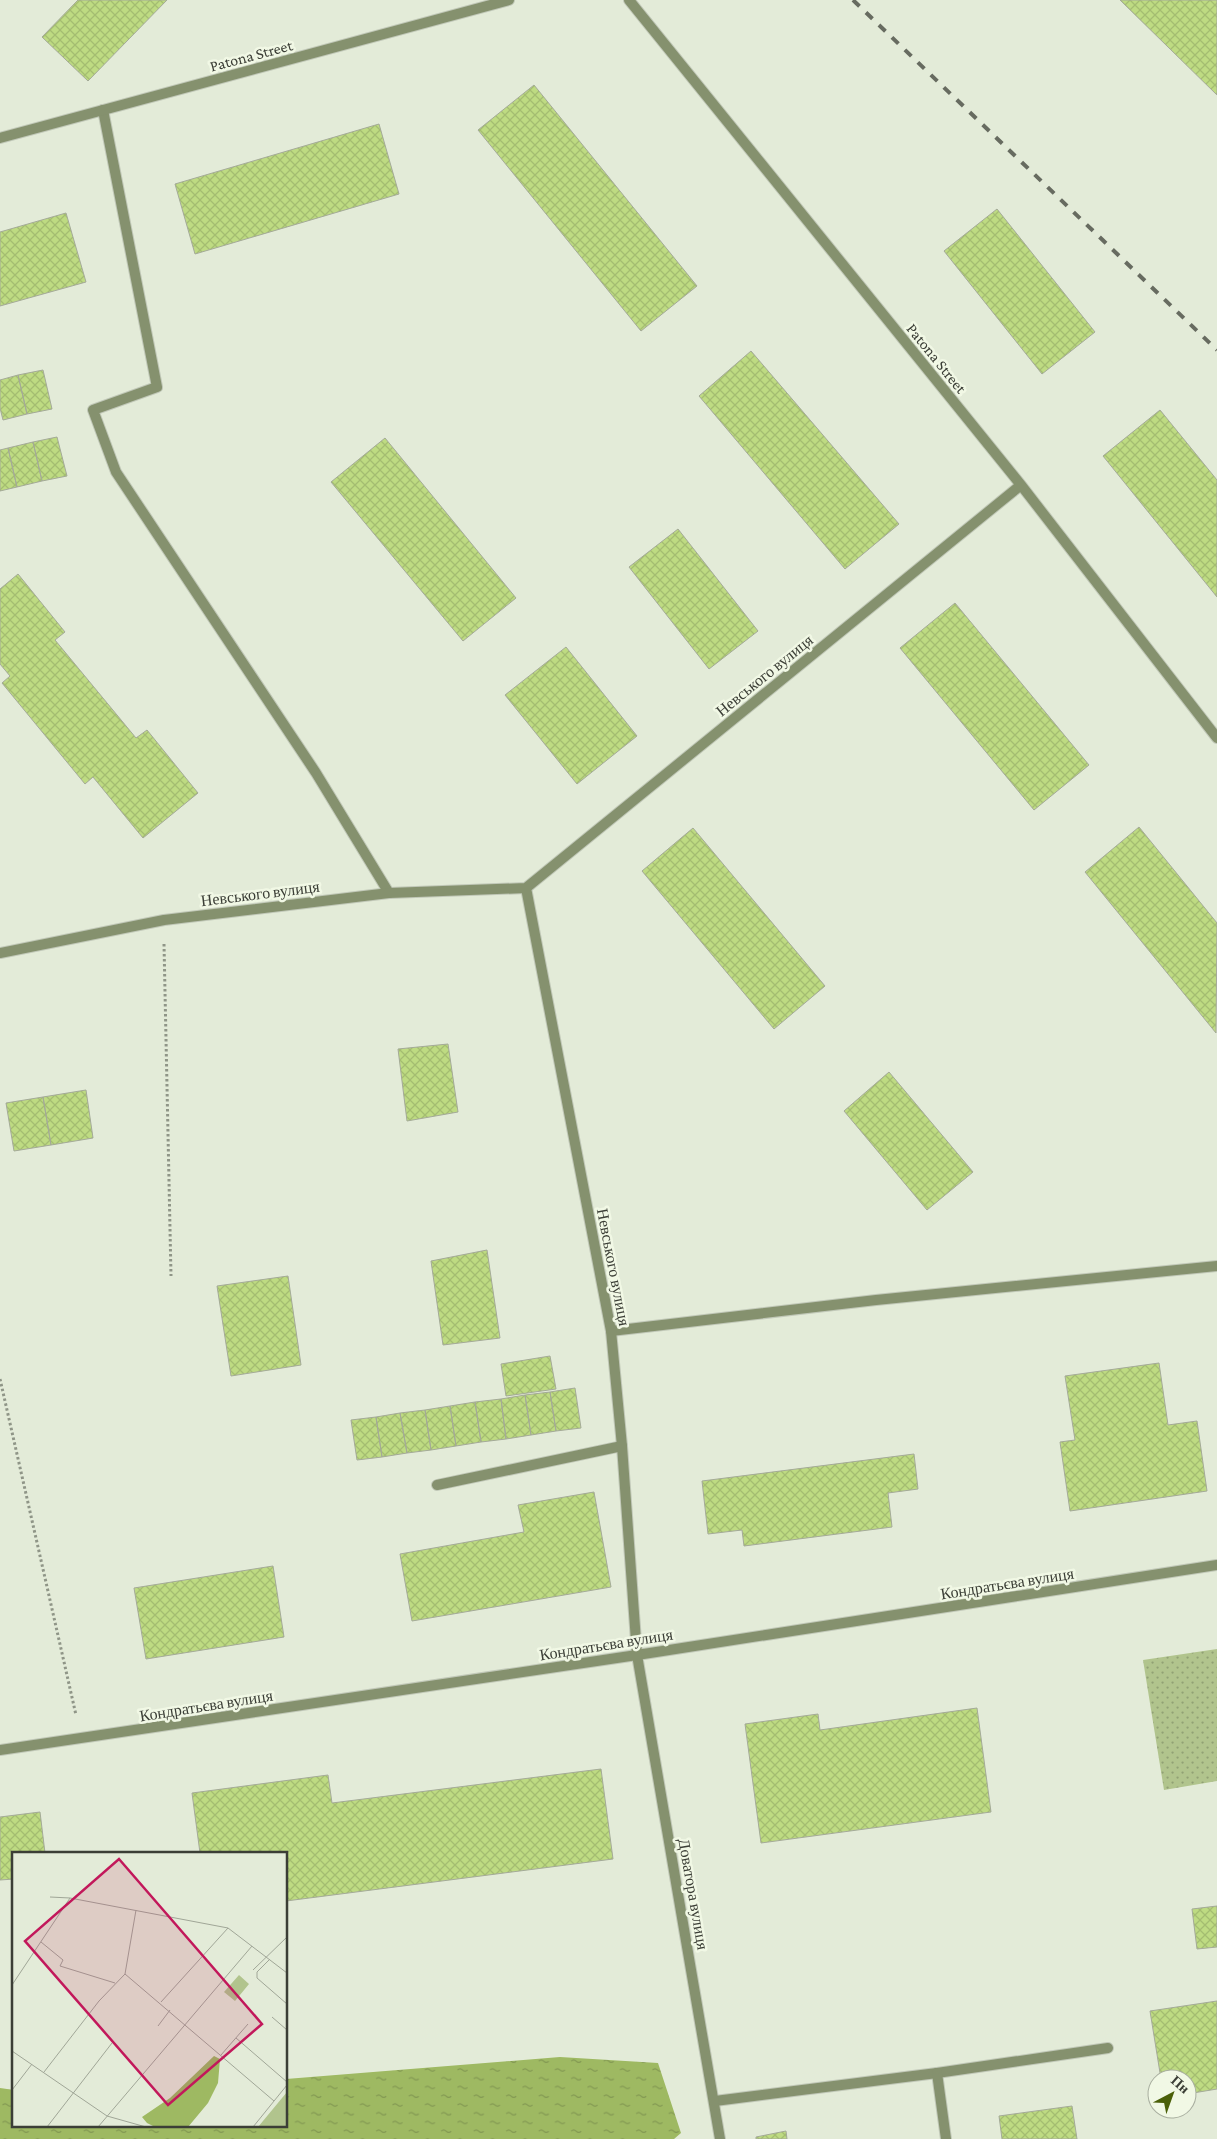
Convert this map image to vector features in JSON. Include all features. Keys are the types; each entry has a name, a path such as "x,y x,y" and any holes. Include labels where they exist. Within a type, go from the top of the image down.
{"street":[{"name":"Patona Street","path":"0,138 509,0"},
{"name":"Patona Street","path":"629,0 1021,485 1217,738"},
{"path":"104,110 157,387 93,410 116,472 316,773 389,893"},
{"name":"Невського вулиця","path":"0,953 164,920 389,893 526,888 1021,485"},
{"name":"Невського вулиця","path":"526,888 611,1331 622,1446 637,1655"},
{"path":"611,1331 876,1300 1217,1266"},
{"path":"437,1485 622,1446"},
{"name":"Кондратьєва вулиця","path":"0,1750 637,1655 1217,1565"},
{"name":"Доватора вулиця","path":"637,1655 720,2139"},
{"path":"715,2101 937,2073 1108,2048"},
{"path":"937,2073 946,2139"}],"path":[{"path":"164,920 171,1276"},
{"path":"0,1379 82,1739"}],"shaded area":[{"path":"1217,1649 1217,1781 1164,1790 1143,1660"}],"water":[{"path":"560,2057 658,2063 681,2133 674,2139 0,2139 0,2088 12,2090 12,2126 288,2126 288,2079"}],"building":[{"path":"78,0 167,0 88,81 42,37"},
{"path":"1120,0 1217,0 1217,95"},
{"path":"534,85 697,286 641,331 478,130"},
{"path":"379,124 399,194 195,254 175,184"},
{"path":"997,209 1095,332 1042,374 944,251"},
{"path":"66,213 86,282 0,306 0,232"},
{"path":"751,351 899,524 845,569 699,396"},
{"path":"43,370 52,409 27,414 18,375"},
{"path":"18,375 27,414 3,420 0,408 0,380"},
{"path":"1160,410 1217,480 1217,597 1103,456"},
{"path":"57,437 67,476 42,481 33,442"},
{"path":"385,438 516,598 463,641 331,482"},
{"path":"33,442 42,481 17,487 8,448"},
{"path":"8,448 17,487 0,491 0,450"},
{"path":"678,529 758,631 709,669 629,567"},
{"path":"18,574 65,632 55,640 136,738 147,730 198,793 143,838 93,777 85,784 2,683 10,676 0,664 0,589"},
{"path":"955,603 1089,765 1034,810 900,648"},
{"path":"566,647 637,736 577,784 505,695"},
{"path":"1139,827 1217,923 1216,1033 1085,872"},
{"path":"693,828 825,986 774,1029 642,871"},
{"path":"448,1044 458,1112 407,1121 398,1049"},
{"path":"889,1072 973,1172 927,1210 844,1111"},
{"path":"86,1090 93,1138 51,1145 43,1097"},
{"path":"43,1097 51,1145 14,1151 6,1103"},
{"path":"487,1250 500,1338 443,1345 431,1261"},
{"path":"288,1276 301,1365 231,1376 217,1286"},
{"path":"550,1356 556,1389 506,1396 501,1364"},
{"path":"1159,1363 1168,1425 1197,1421 1207,1491 1070,1511 1060,1442 1075,1440 1065,1376"},
{"path":"575,1388 581,1428 556,1431 550,1392"},
{"path":"550,1392 556,1431 531,1435 525,1395"},
{"path":"525,1395 531,1435 506,1439 501,1399"},
{"path":"501,1399 506,1439 481,1442 475,1402"},
{"path":"475,1402 481,1442 456,1446 450,1406"},
{"path":"450,1406 456,1446 431,1450 425,1410"},
{"path":"425,1410 431,1450 407,1453 400,1413"},
{"path":"400,1413 407,1453 382,1457 376,1417"},
{"path":"376,1417 382,1457 357,1460 351,1420"},
{"path":"914,1454 918,1489 888,1493 892,1527 744,1546 742,1530 708,1534 702,1481"},
{"path":"594,1492 611,1587 412,1621 400,1554 524,1532 518,1505"},
{"path":"273,1566 284,1637 146,1659 134,1588"},
{"path":"977,1708 991,1812 761,1843 745,1724 818,1714 820,1730"},
{"path":"601,1769 613,1859 288,1901 288,1852 200,1852 192,1793 328,1775 332,1803"},
{"path":"40,1812 45,1852 12,1852 12,1879 0,1880 0,1817"},
{"path":"1217,1906 1217,1947 1197,1949 1192,1909"},
{"path":"1217,2001 1217,2089 1197,2092 1197,2069 1159,2069 1150,2011"},
{"path":"1072,2106 1077,2139 1002,2139 999,2116"},
{"path":"786,2131 787,2139 756,2139 756,2137"}],"railway":[{"path":"853,0 1217,350"}]}
